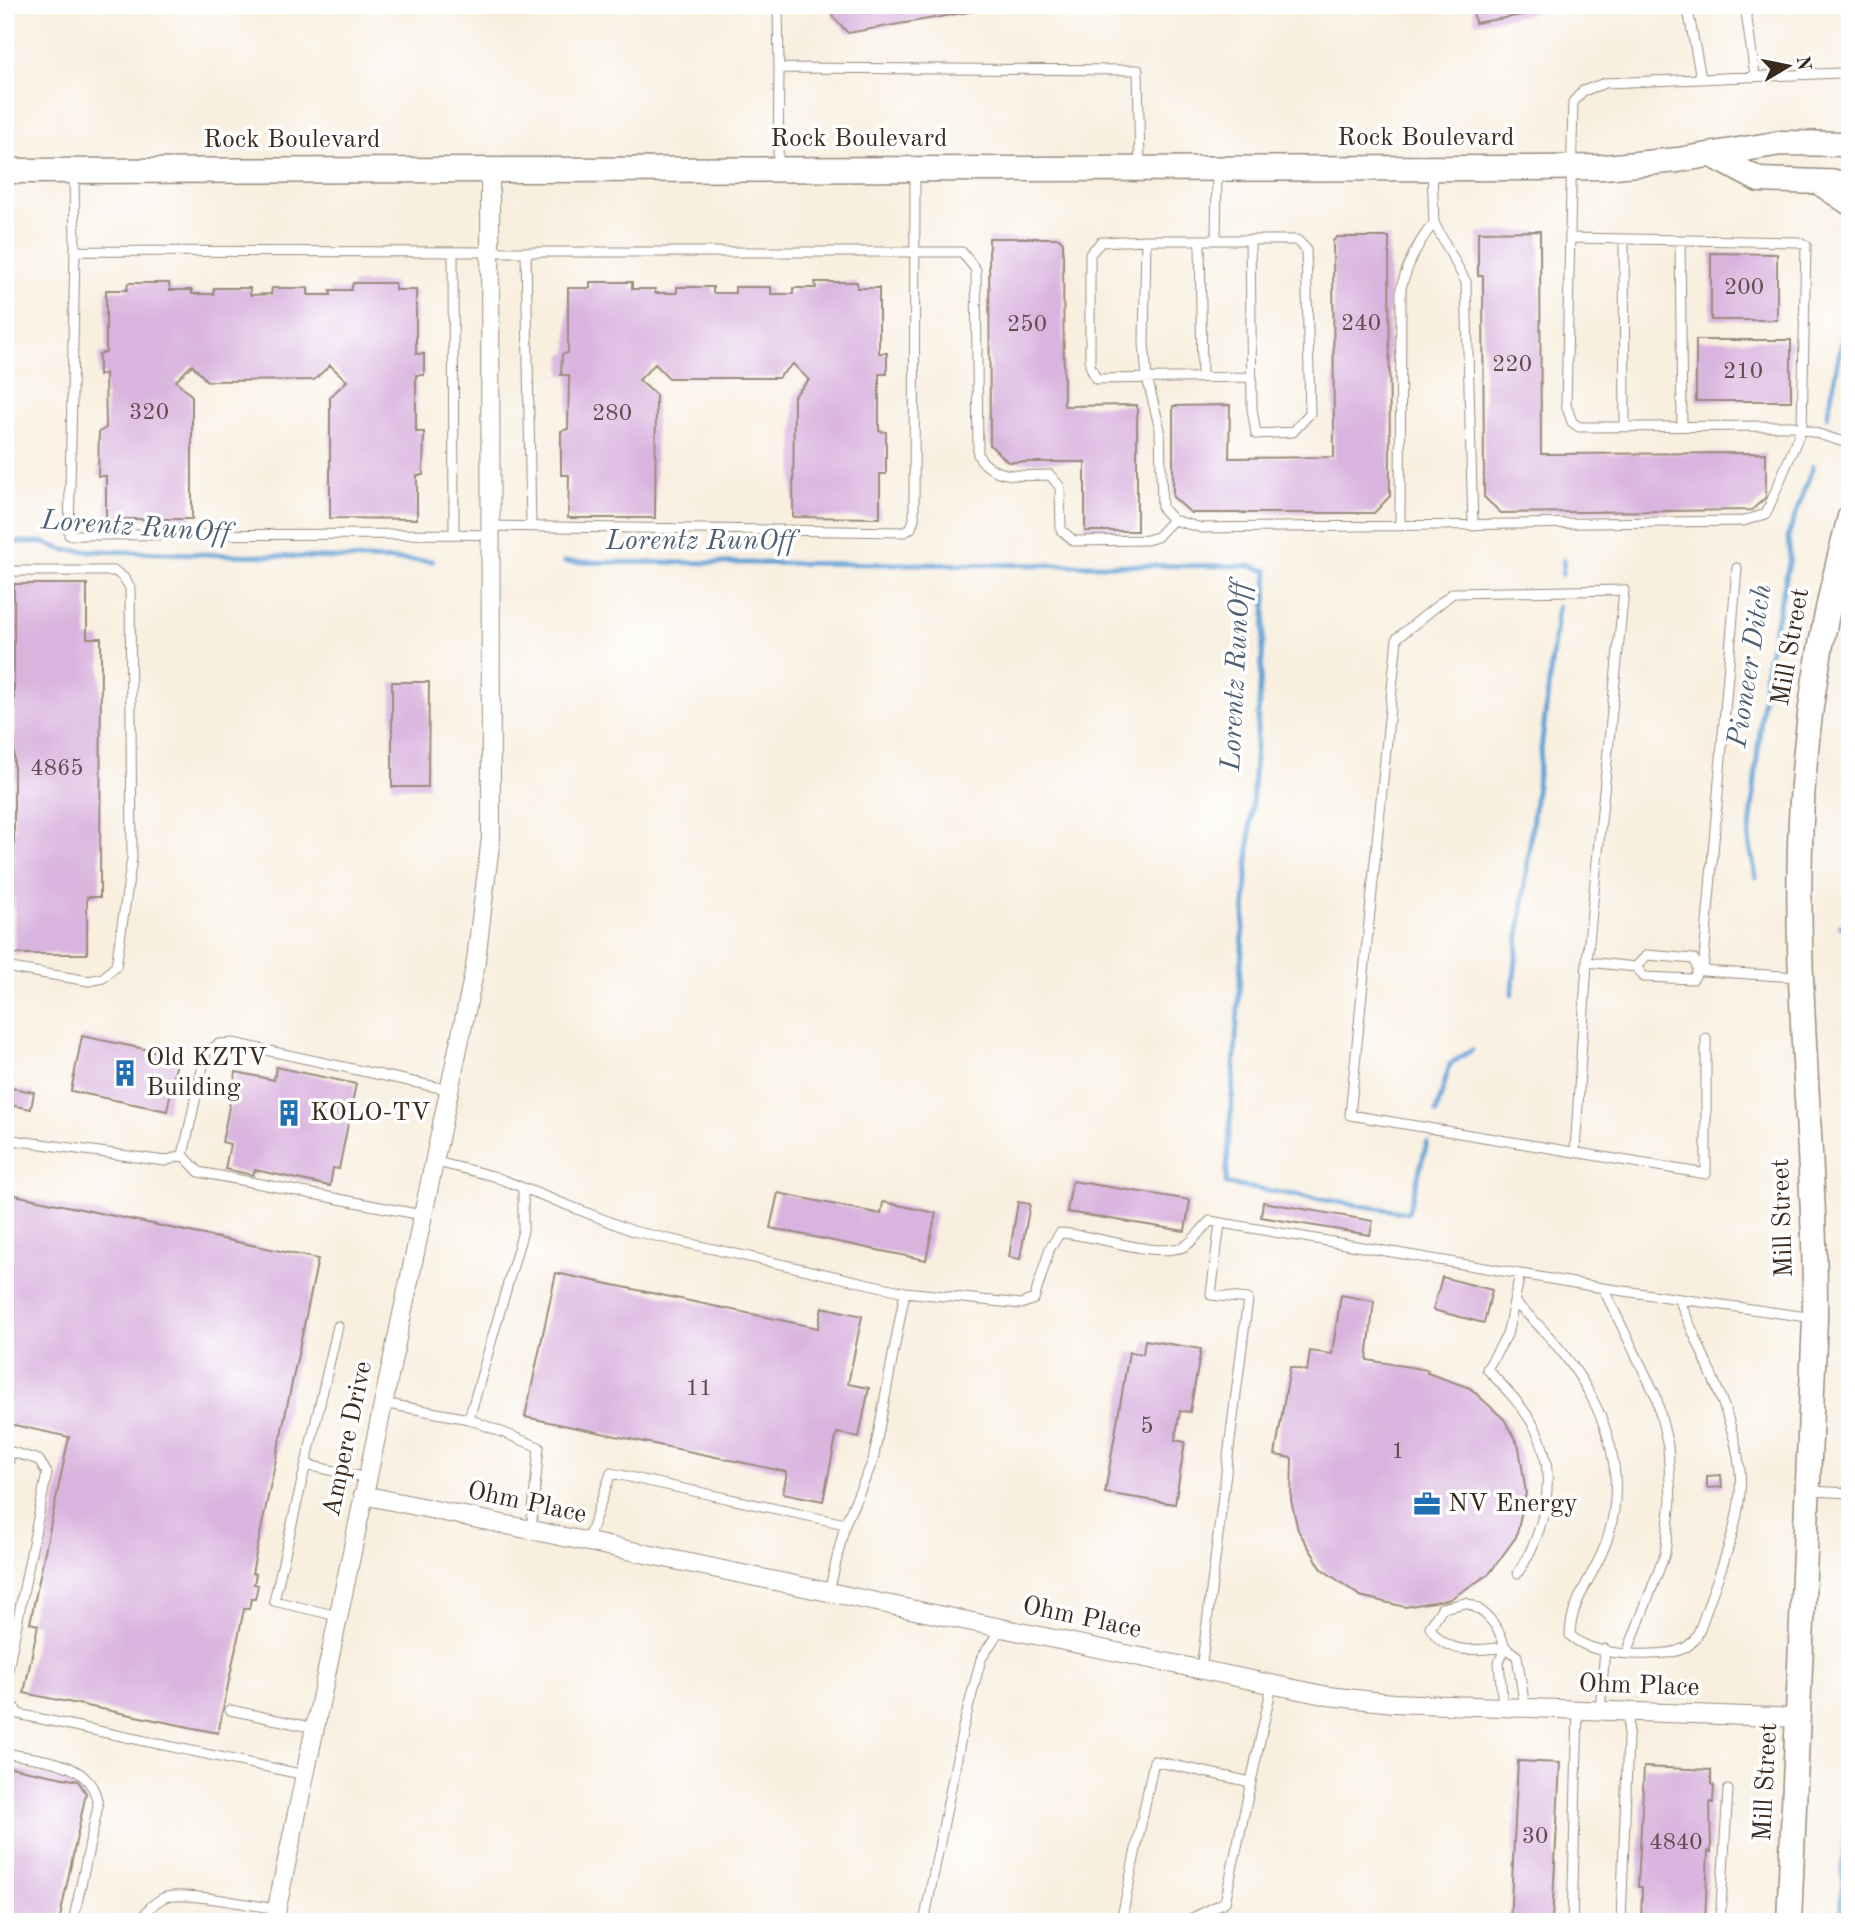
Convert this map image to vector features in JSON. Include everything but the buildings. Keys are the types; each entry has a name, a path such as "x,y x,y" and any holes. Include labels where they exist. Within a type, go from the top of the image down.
{"main road":[{"path":"1817,143 1850,137"},
{"name":"Rock Boulevard","path":"5,171 1572,167 1636,164 1712,155 1758,145 1850,144"},
{"path":"1712,155 1759,180 1850,183"},
{"path":"1820,183 1850,202"},
{"name":"Mill Street","path":"1789,1922 1810,1491 1815,1319 1815,1226 1803,978 1800,822 1807,740 1824,621 1850,517"}],"street":[{"name":"Ampere Drive","path":"275,1915 475,968 491,838 490,169"},
{"name":"Ohm Place","path":"365,1486 531,1530 1272,1685 1393,1703 1799,1718"}],"lane":[{"path":"778,5 778,169"},
{"path":"1687,5 1701,78"},
{"path":"1745,5 1755,76"},
{"path":"779,68 1138,70 1140,169"},
{"path":"1839,73 1605,83 1583,91 1573,102 1567,412 1578,427 1802,428 1850,444"},
{"path":"1216,240 1217,168"},
{"path":"1432,168 1434,223 1466,282 1473,526"},
{"path":"74,170 75,251 69,535 454,534 531,526 905,532 911,528 914,519 915,169"},
{"path":"1400,526 1401,288 1407,264 1420,239 1434,223"},
{"path":"1146,240 1144,343 1147,377 1160,429 1162,508 1173,520 1202,528 1473,526 1743,521 1766,514 1780,487 1802,428 1806,245 1799,242 1570,238"},
{"path":"1624,239 1625,426"},
{"path":"1250,240 1252,377 1256,434 1293,432 1310,413 1306,249 1297,240 1250,240 1146,240 1101,242 1090,254 1090,365 1096,379 1252,377"},
{"path":"1200,240 1202,377"},
{"path":"1681,240 1682,426"},
{"path":"75,251 962,252 976,270 978,456 982,462 1000,474 1050,475 1060,487 1061,530 1074,541 1147,540 1157,537 1173,520"},
{"path":"453,252 454,534"},
{"path":"526,252 531,526"},
{"path":"1587,962 1636,967 1644,977 1693,979 1700,971 1737,568"},
{"path":"5,571 115,571 124,578 130,588 132,858 116,966 103,978 89,981 5,967"},
{"path":"1574,1152 1587,962 1624,590 1453,593 1397,638 1350,1115 1706,1174 1706,1038"},
{"path":"1636,967 1647,955 1695,959 1700,971"},
{"path":"1700,971 1803,978"},
{"path":"183,1155 206,1052 219,1044 233,1043 450,1090"},
{"path":"5,1139 165,1161 183,1155"},
{"path":"183,1155 200,1172 422,1215"},
{"path":"433,1161 493,1177 633,1231 905,1292 1021,1304 1034,1299 1050,1248 1060,1233 1082,1234 1159,1250 1185,1247 1210,1221 1603,1288 1815,1319"},
{"path":"468,1419 523,1231 523,1188"},
{"path":"1201,1670 1248,1299 1211,1295 1220,1223"},
{"path":"1518,1573 1532,1551 1540,1530 1546,1478 1536,1431 1516,1401 1487,1369 1507,1335 1520,1274"},
{"path":"1603,1288 1656,1396 1668,1446 1671,1500 1665,1554 1627,1653"},
{"path":"829,1592 845,1524 873,1461 905,1292"},
{"path":"1514,1302 1543,1328 1575,1366 1595,1402 1612,1449 1615,1491 1608,1537 1570,1618 1570,1635 1579,1644 1627,1653 1676,1654 1687,1648 1697,1634 1719,1574 1738,1509 1740,1471 1731,1433 1679,1299"},
{"path":"338,1326 274,1601 338,1616"},
{"path":"383,1403 468,1419 539,1447 531,1530"},
{"path":"5,1486 8,1451 39,1460 47,1473 6,1679 6,1692 18,1714 305,1775"},
{"path":"307,1465 365,1486"},
{"path":"587,1542 611,1474 845,1524"},
{"path":"1810,1491 1850,1493"},
{"path":"1503,1707 1499,1663 1504,1647 1500,1632 1478,1608 1466,1604 1442,1608 1430,1627 1437,1639 1454,1649 1483,1650 1504,1647 1517,1656 1525,1708"},
{"path":"924,1922 963,1728 981,1659 1001,1628"},
{"path":"1600,1711 1605,1649"},
{"path":"1184,1922 1225,1902 1272,1685"},
{"path":"230,1710 315,1728"},
{"path":"1572,1922 1578,1710"},
{"path":"1621,1922 1629,1712"},
{"path":"5,1752 74,1768 89,1778 96,1791 98,1806 73,1922"},
{"path":"1121,1922 1154,1761 1251,1782"},
{"path":"1720,1922 1728,1790"},
{"path":"142,1922 145,1911 165,1897 194,1897 275,1915"}],"waterway":[{"name":"Pioneer Ditch","path":"1848,227 1850,238"},
{"name":"Pioneer Ditch","path":"1827,417 1850,301"},
{"name":"Pioneer Ditch","path":"1756,877 1749,841 1766,668 1790,559 1788,536 1813,466"},
{"name":"Lorentz RunOff","path":"5,542 41,542 65,550 433,561"},
{"name":"Lorentz RunOff","path":"1562,575 1564,560"},
{"name":"Lorentz RunOff","path":"564,562 1251,566 1268,571 1226,1184 1408,1213 1427,1143"},
{"name":"Lorentz RunOff","path":"1512,994 1558,607"},
{"name":"Pioneer Ditch","path":"1841,926 1850,932"},
{"name":"Lorentz RunOff","path":"1436,1113 1450,1064 1472,1050"},
{"name":"Pioneer Ditch","path":"1841,1922 1850,1703"}],"place":[{"name":"Old KZTV Building","path":"125,1073"},
{"name":"KOLO-TV","path":"289,1113"},
{"name":"NV Energy","path":"1427,1504"}]}
